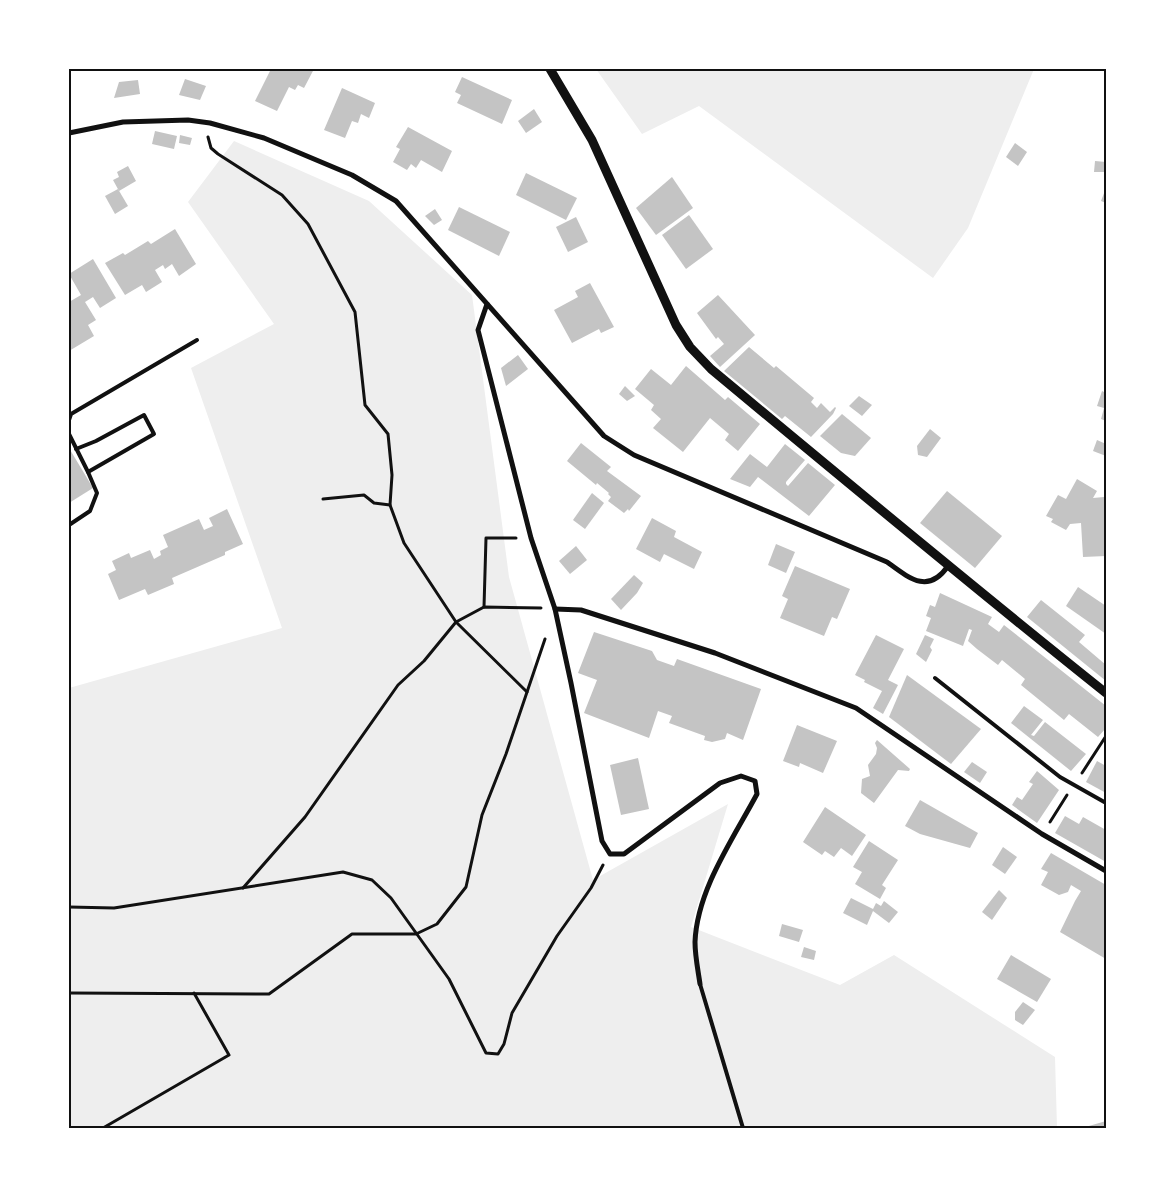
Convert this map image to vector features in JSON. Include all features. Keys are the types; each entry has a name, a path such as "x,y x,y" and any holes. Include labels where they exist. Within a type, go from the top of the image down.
{"street":[{"path":"550,69 592,140 676,325 690,347 711,369 948,566 1106,693"},
{"path":"69,133 123,122 188,120 210,123 264,138 352,175 396,201 604,436 634,455 887,562 917,582 927,582 936,578 948,566"},
{"path":"487,304 478,330 531,538 555,609 572,683 602,841 610,854 624,854 720,783 741,776 755,781 757,794 709,884 698,922 695,943 700,984"},
{"path":"555,609 581,610 697,648 856,708 1042,834 1106,871"}],"lane":[{"path":"69,420 71,414 198,340"},
{"path":"76,449 96,441 144,415 154,434 88,472"},
{"path":"69,434 97,494 90,511 69,525"},
{"path":"935,678 1060,777 1106,803"},
{"path":"700,984 743,1128"}],"path":[{"path":"210,123 208,137 211,148 282,194 308,224 355,312 365,405 388,434 392,475 390,505 404,543 456,622 527,692"},
{"path":"323,500 364,495 374,503 390,505"},
{"path":"484,607 486,538 531,538"},
{"path":"243,888 305,817 398,685 424,660 456,622 484,607 555,609"},
{"path":"69,993 194,992 268,994 352,934 416,934 437,924 466,886 482,815 546,637"},
{"path":"69,907 114,908 343,872 372,880 391,898 449,979 486,1053 498,1054 504,1044 512,1014 557,936 591,888 610,854"},
{"path":"103,1128 229,1055 194,992"}],"shaded area":[{"path":"596,69 1034,69 968,228 933,278 699,106 642,134"},
{"path":"234,141 369,201 472,295 509,577 593,880 728,804 691,927 840,985 894,955 1055,1057 1057,1128 69,1128 69,688 282,628 191,368 274,324 188,202"}],"building":[{"path":"271,69 314,69 304,88 298,85 295,90 289,87 277,111 255,101"},
{"path":"462,77 512,100 502,124 457,103 461,95 455,92"},
{"path":"185,79 206,86 200,100 179,95"},
{"path":"138,80 140,94 114,98 119,82"},
{"path":"342,88 375,103 369,118 361,114 358,123 352,121 345,138 324,130"},
{"path":"534,109 542,122 526,133 518,121"},
{"path":"408,127 452,151 442,172 421,160 416,168 411,164 407,170 393,162 400,149 396,147"},
{"path":"155,131 177,136 174,149 152,144"},
{"path":"180,135 192,138 190,145 179,143"},
{"path":"1015,143 1027,152 1018,166 1006,157"},
{"path":"1095,161 1106,162 1106,172 1094,172"},
{"path":"128,166 136,181 119,191 113,180 119,177 117,172"},
{"path":"526,173 577,198 566,220 516,195"},
{"path":"672,177 693,208 656,235 636,208"},
{"path":"1106,188 1106,203 1101,201"},
{"path":"118,189 128,206 115,214 105,196"},
{"path":"459,207 510,232 499,256 448,230"},
{"path":"435,209 442,220 434,225 425,216"},
{"path":"689,215 713,249 686,269 662,235"},
{"path":"576,217 588,242 568,252 556,227"},
{"path":"175,229 196,264 179,276 172,264 165,269 163,265 155,270 162,282 146,292 142,285 125,295 105,263 123,253 125,255 148,241 151,244"},
{"path":"93,259 116,298 100,308 93,297 85,302 96,320 88,325 94,336 69,351 69,302 81,295 69,274"},
{"path":"590,283 614,327 601,333 599,329 572,343 554,310 578,297 575,291"},
{"path":"718,295 755,335 720,367 710,356 724,344 718,337 716,339 697,313"},
{"path":"749,347 774,368 776,366 814,398 811,402 817,408 821,403 830,412 836,408 833,414 811,437 785,416 782,419 724,371"},
{"path":"518,355 528,369 506,386 501,368"},
{"path":"686,366 725,400 728,397 760,424 738,451 725,440 729,434 710,418 683,452 653,428 661,419 651,410 654,405 635,389 651,369 671,385"},
{"path":"625,386 635,396 627,401 619,394"},
{"path":"1106,387 1106,421 1101,419 1104,408 1097,406 1102,391 1104,392"},
{"path":"859,396 872,405 862,416 849,406"},
{"path":"842,414 871,438 855,456 841,453 820,436"},
{"path":"930,429 941,438 927,457 918,455 917,446"},
{"path":"1097,440 1106,444 1106,456 1093,451"},
{"path":"581,443 611,467 607,471 641,496 629,511 628,509 624,513 608,501 611,497 609,493 597,483 596,485 567,461"},
{"path":"785,444 805,460 786,482 788,486 808,463 835,485 809,516 758,477 750,487 730,479 750,454 767,467"},
{"path":"69,448 93,488 69,503"},
{"path":"1077,479 1097,491 1093,498 1104,497 1104,493 1106,493 1106,556 1083,557 1081,523 1070,524 1066,530 1051,522 1053,519 1046,516 1058,495 1066,499"},
{"path":"947,491 1002,536 975,568 920,523"},
{"path":"592,493 604,503 585,529 573,520"},
{"path":"227,509 243,544 225,552 225,555 172,578 174,584 148,595 145,589 119,600 108,574 116,570 112,561 129,553 131,558 150,550 154,559 161,555 160,551 168,547 163,535 199,519 204,530 213,526 209,518"},
{"path":"652,518 676,531 674,537 702,552 694,569 664,554 660,562 636,549"},
{"path":"776,544 795,552 786,573 768,565"},
{"path":"576,546 587,560 570,574 559,561"},
{"path":"795,566 850,589 837,619 832,617 824,636 780,618 788,599 782,596"},
{"path":"634,575 643,583 637,593 621,610 611,599"},
{"path":"1078,587 1106,606 1106,634 1066,606"},
{"path":"940,593 992,617 988,624 999,632 1004,625 1106,706 1106,728 1098,737 1069,714 1064,720 1021,685 1025,679 1002,660 998,665 968,641 972,630 969,629 963,646 926,631 931,618 926,616 930,605 935,607"},
{"path":"1041,600 1085,635 1079,642 1106,665 1106,681 1027,617"},
{"path":"594,632 652,651 657,660 674,666 677,659 761,689 743,740 727,733 725,739 712,742 704,740 705,736 669,723 672,716 658,711 649,738 584,713 597,680 578,673"},
{"path":"876,635 904,649 888,680 898,685 883,714 873,708 882,691 855,675"},
{"path":"925,635 934,639 930,647 932,650 926,662 916,654"},
{"path":"907,675 981,729 951,764 889,717"},
{"path":"1024,706 1043,720 1031,735 1034,736 1045,722 1086,754 1071,771 1011,723"},
{"path":"797,725 837,741 823,773 800,763 799,767 783,761"},
{"path":"877,740 910,769 909,771 898,770 874,803 861,793 862,779 870,776 868,765 876,754 877,748 875,743"},
{"path":"638,758 649,809 621,815 610,765"},
{"path":"1097,761 1106,766 1106,793 1086,782"},
{"path":"972,762 987,772 980,783 964,772"},
{"path":"1037,771 1059,790 1037,823 1012,805 1017,797 1022,800 1033,784 1029,782"},
{"path":"920,800 978,833 970,848 920,834 905,826"},
{"path":"825,807 866,835 852,856 841,848 834,857 825,851 822,855 803,842"},
{"path":"1065,816 1079,824 1083,817 1106,830 1106,862 1055,833"},
{"path":"869,841 898,860 882,885 886,888 880,899 855,884 862,872 853,867"},
{"path":"1003,847 1017,857 1005,874 992,865"},
{"path":"1051,853 1106,885 1106,959 1060,932 1081,891 1071,885 1068,892 1059,895 1041,885 1048,872 1041,869"},
{"path":"999,890 1007,898 992,920 982,912"},
{"path":"851,898 873,909 876,903 881,906 884,901 898,912 889,923 873,911 867,925 843,913"},
{"path":"782,924 803,930 799,942 779,936"},
{"path":"804,947 816,951 814,960 801,957"},
{"path":"1011,955 1051,979 1037,1002 997,979"},
{"path":"1023,1002 1035,1010 1023,1025 1015,1020 1015,1012"},
{"path":"1106,1121 1106,1128 1082,1128"}]}
